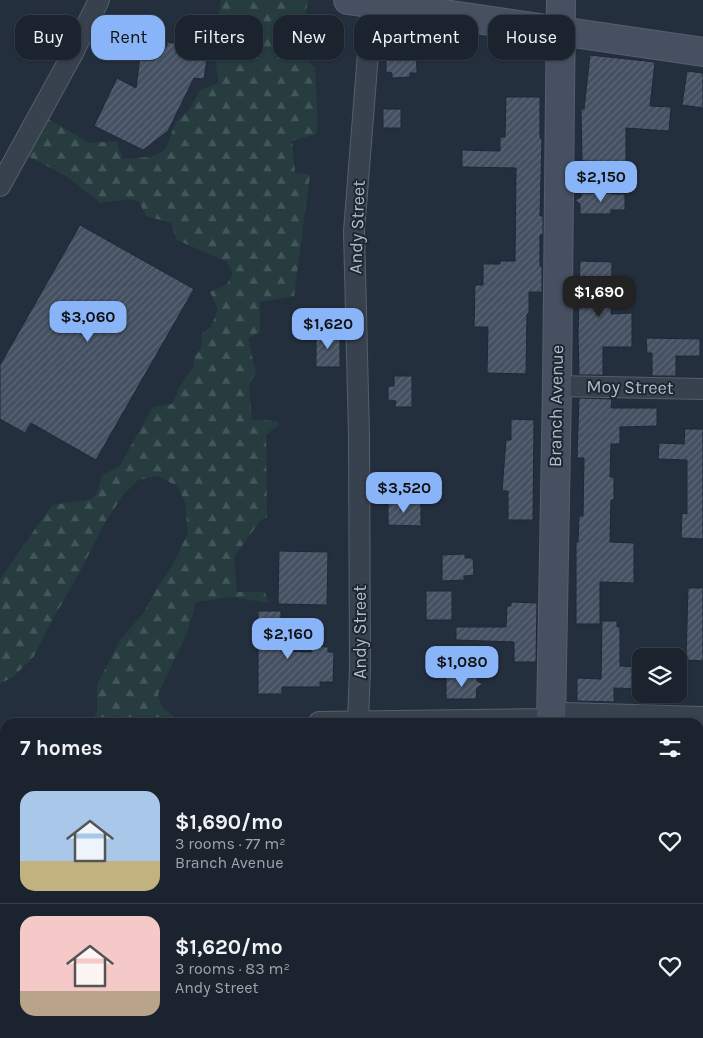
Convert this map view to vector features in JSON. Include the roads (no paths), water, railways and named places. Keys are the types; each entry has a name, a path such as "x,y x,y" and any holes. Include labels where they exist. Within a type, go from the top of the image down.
{"main road":[{"name":"Branch Avenue","path":"561,0 561,15"},
{"path":"360,2 488,20"},
{"path":"575,32 703,52"},
{"name":"Branch Avenue","path":"551,718 558,386 561,60"}],"street":[{"path":"0,186 73,53 99,0"},
{"name":"Andy Street","path":"358,718 360,669 359,445 354,231 360,2"},
{"name":"Moy Street","path":"558,386 703,389"},
{"path":"555,718 566,713 703,717"}]}
